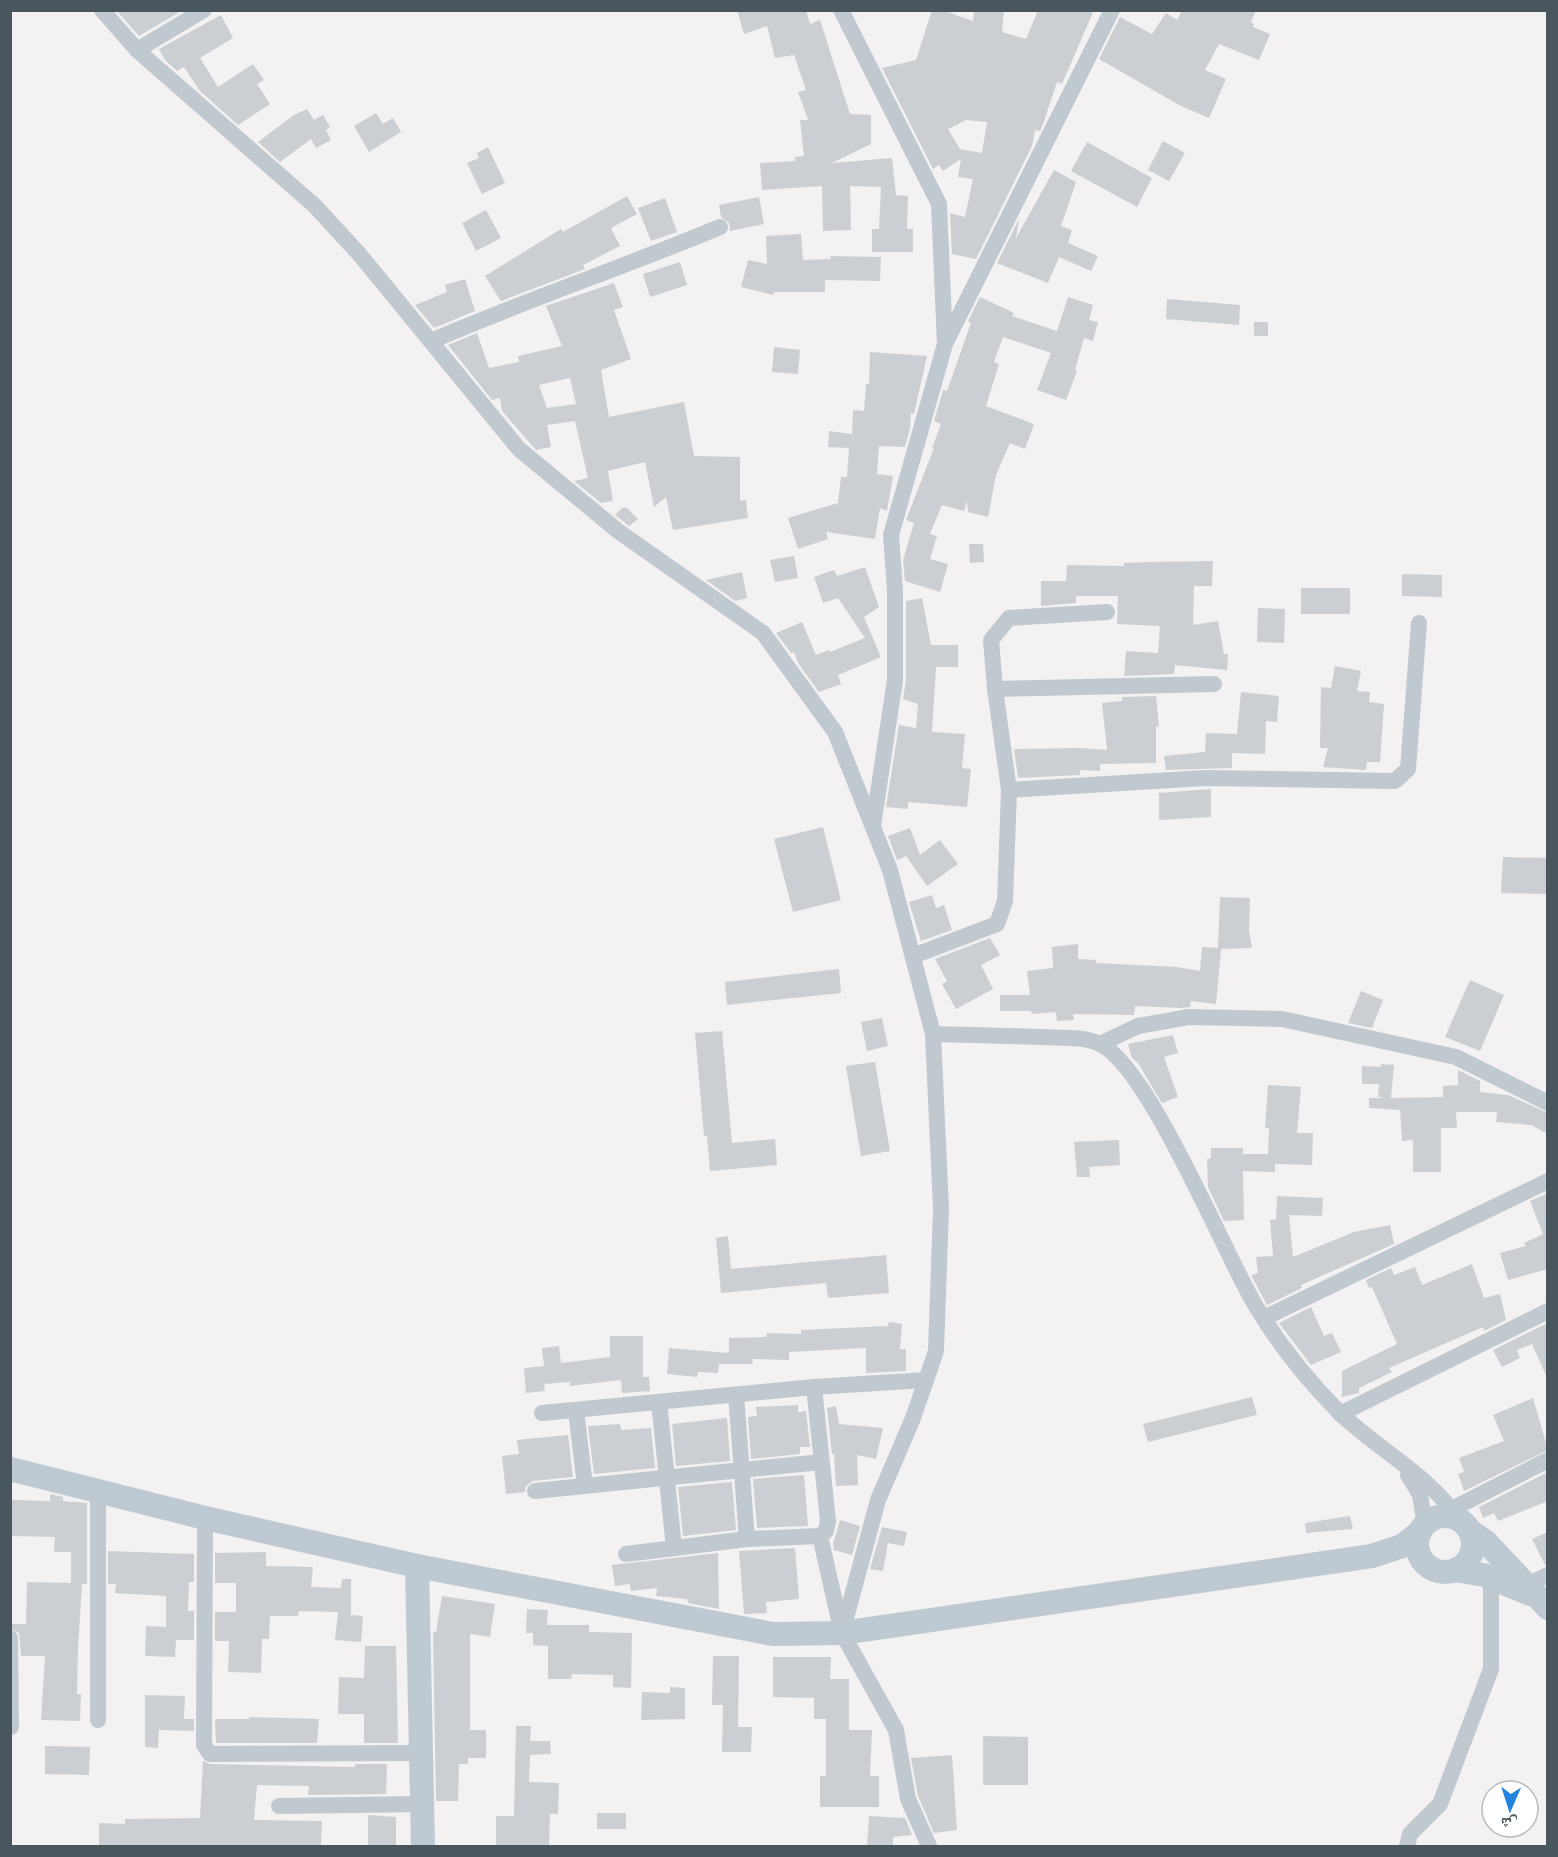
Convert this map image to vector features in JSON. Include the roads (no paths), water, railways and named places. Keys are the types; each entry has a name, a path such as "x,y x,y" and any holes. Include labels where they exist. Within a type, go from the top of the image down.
{"street":[{"path":"102,10 137,50 315,206 360,255 519,449 618,531 764,633 834,732 890,870 933,1034 941,1209 936,1351 878,1500 842,1633"},
{"path":"137,50 204,10"},
{"path":"841,10 939,204 945,344"},
{"path":"873,827 895,680 896,591 891,536 945,344 1112,10"},
{"path":"431,341 513,306 654,255 720,227"},
{"path":"913,956 997,924 1005,901 1009,790 995,689 991,640 1009,618 1107,612"},
{"path":"1009,790 1204,778 1395,781 1408,769 1419,623"},
{"path":"995,689 1215,684"},
{"path":"1100,1044 1138,1026 1189,1017 1282,1019 1456,1057 1548,1103"},
{"path":"933,1034 1072,1038 1100,1044 1123,1063 1152,1103 1264,1318 1279,1342 1340,1414 1432,1489 1473,1540 1470,1558 1455,1570"},
{"path":"1264,1318 1548,1181"},
{"path":"1340,1414 1548,1311"},
{"path":"542,1413 814,1387 926,1380"},
{"path":"626,1554 747,1539 820,1536 826,1531 828,1521 814,1387"},
{"path":"736,1395 747,1539"},
{"path":"659,1402 674,1548"},
{"path":"576,1410 585,1486"},
{"path":"1459,1520 1548,1460"},
{"path":"535,1491 742,1468 821,1462"},
{"path":"1402,1466 1420,1496 1422,1529 1418,1551 1428,1566"},
{"path":"10,1469 205,1518 417,1566 773,1635 842,1633 1372,1556 1402,1546 1440,1517 1459,1520 1540,1591"},
{"path":"98,1491 98,1720"},
{"path":"205,1518 204,1745 210,1754 422,1754"},
{"path":"820,1536 842,1633 896,1730 908,1799 929,1846"},
{"path":"1372,1556 1390,1557 1428,1566 1437,1571 1455,1570 1540,1591"},
{"path":"417,1566 423,1846"},
{"path":"1407,1846 1410,1834 1440,1804 1491,1669 1491,1578"},
{"path":"10,1638 12,1727"},
{"path":"279,1806 423,1804"}]}
